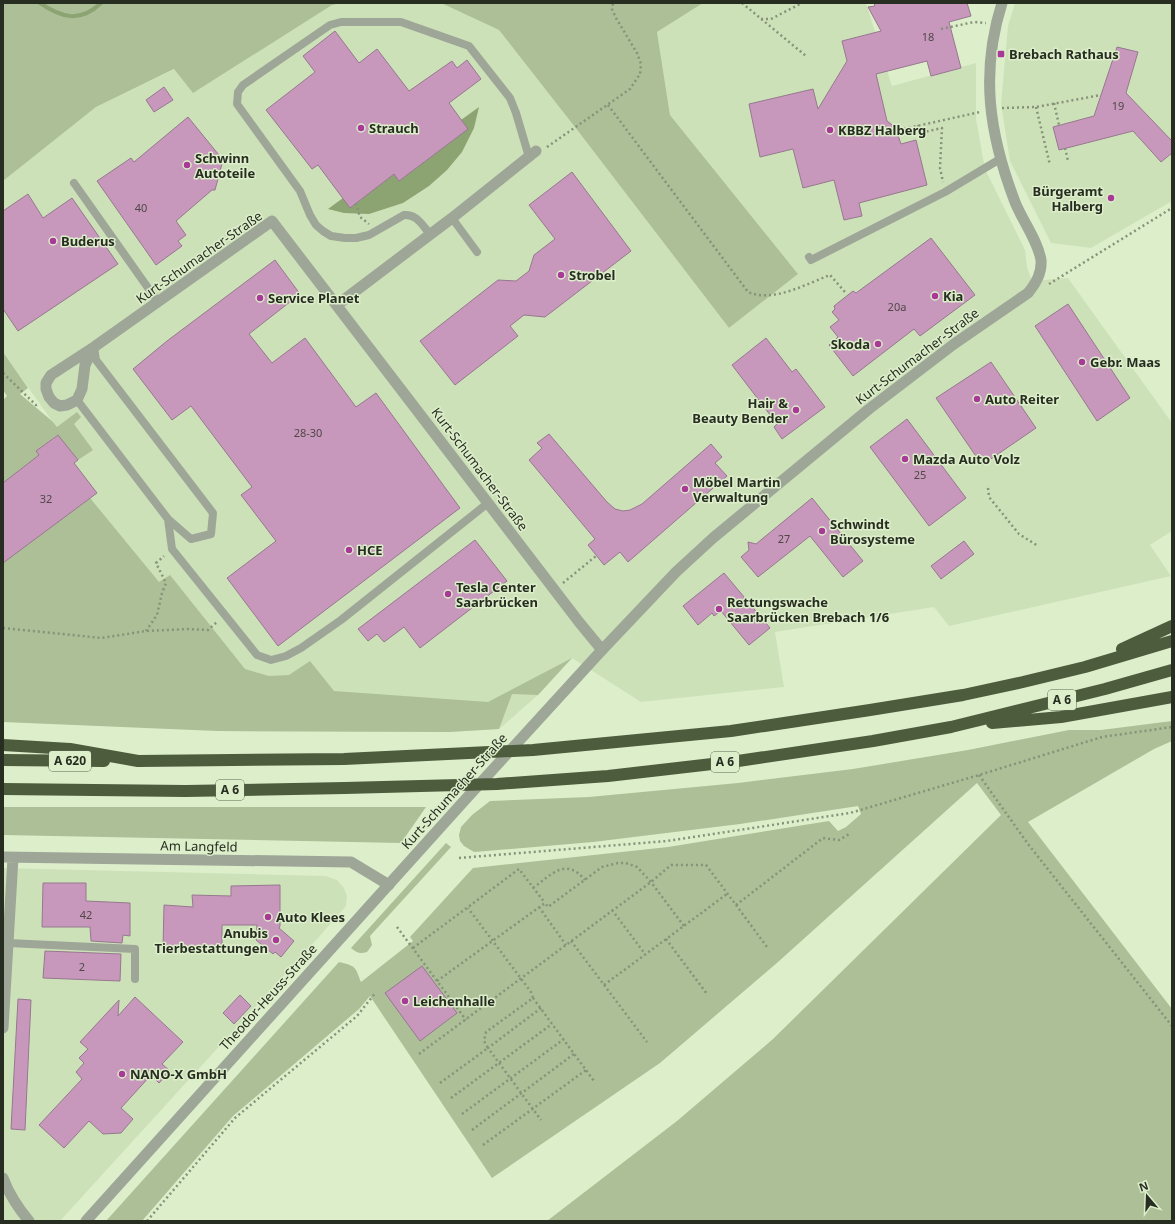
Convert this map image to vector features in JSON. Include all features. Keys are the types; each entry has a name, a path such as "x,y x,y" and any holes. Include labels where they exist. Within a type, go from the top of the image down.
{"highway":[{"name":"A 6","path":"1085,667 1172,626"},
{"name":"A 6","path":"3,745 70,749 138,761 344,760 533,750 731,731 971,693 1085,667 1172,641"},
{"name":"A 6","path":"3,789 186,791 497,784 608,776 738,761 873,742 951,727 1105,689 1172,670"},
{"path":"951,727 1061,717 1172,697"},
{"name":"A 620","path":"3,760 138,761"}],"street":[{"name":"Kurt-Schumacher-Straße","path":"407,864 602,650 676,572 719,533 913,374 1028,293 1039,277 1041,260 1038,250 1017,207 1000,159 991,110 989,80 996,24 1002,3"},
{"path":"337,305 452,218 532,154"},
{"name":"Kurt-Schumacher-Straße","path":"49,397 46,389 46,383 51,376 272,221 554,590 602,650"},
{"name":"Kurt-Schumacher-Straße","path":"78,400 82,390 85,365 94,347"},
{"path":"49,397 54,403 60,406 78,400"},
{"path":"3,1028 8,943 8,857"},
{"name":"Am Langfeld","path":"8,857 351,862 388,885"},
{"name":"Theodor-Heuss-Straße","path":"86,1221 407,864"},
{"path":"4,1184 19,1209 29,1221"}],"lane":[{"path":"430,234 416,217 411,215 404,215 369,235 356,238 331,236 323,231 316,225 310,215 300,190 237,104 238,92 243,85 330,25 341,22 401,22 469,46 510,98 532,154"},
{"path":"809,256 811,260 945,192 1000,159"},
{"path":"74,183 158,302"},
{"path":"452,218 477,252"},
{"path":"78,400 168,519 191,540 211,534 213,513 96,360 94,347"},
{"path":"168,519 172,549 257,655 271,660 286,656 302,648 341,620 488,503"},
{"path":"8,943 135,949 135,979"}],"path":[{"path":"532,154 546,148 630,89 640,74 641,64 637,53 616,18 612,9 613,3"},
{"path":"742,3 806,56"},
{"path":"760,19 771,19 802,3"},
{"path":"941,29 974,22 996,24"},
{"path":"1004,108 1036,107 1101,95"},
{"path":"1054,103 1059,125"},
{"path":"608,105 748,292 762,296 781,294 830,275 844,292"},
{"path":"1036,107 1050,165"},
{"path":"899,130 991,110"},
{"path":"918,125 920,133 942,128 940,168 945,192"},
{"path":"1065,148 1068,162"},
{"path":"356,204 360,217"},
{"path":"1028,293 1046,285 1172,208"},
{"path":"3,373 36,405 49,397"},
{"path":"988,488 989,497 1019,534 1038,546"},
{"path":"146,631 157,615 166,583 156,563 172,549"},
{"path":"554,590 596,556"},
{"path":"3,628 101,638 146,631 187,629 208,630 225,615"},
{"path":"459,858 667,841 850,813 1102,737 1172,727"},
{"path":"979,775 1028,844 1172,1026"},
{"path":"736,905 823,838 839,840 851,833"},
{"path":"413,948 519,869 548,908 602,867 618,863 626,863 637,867 684,926"},
{"path":"419,1054 671,865 706,865 767,947"},
{"path":"533,888 557,872 567,868 579,872 585,880"},
{"path":"604,985 727,894"},
{"path":"437,981 544,903"},
{"path":"539,907 566,945"},
{"path":"468,908 531,992 533,998 594,1081"},
{"path":"612,910 645,954"},
{"path":"397,927 466,1020"},
{"path":"666,939 707,994"},
{"path":"571,941 647,1042"},
{"path":"147,1221 235,1118 357,1016 376,992"},
{"path":"533,998 486,1032 484,1041 541,1120"},
{"path":"440,1083 541,1008"},
{"path":"451,1098 552,1024"},
{"path":"462,1114 564,1039"},
{"path":"472,1130 574,1054"},
{"path":"483,1145 586,1070"}],"shaded area":[{"path":"3,3 342,3 332,5 193,93 174,69 96,107 3,181"},
{"path":"342,3 441,3 499,30 729,328 798,274 670,115 657,32 703,3 866,3 892,86 976,63 976,119 985,169 1025,250 1027,267 1032,281 1068,278 1172,423 1172,531 1150,545 1171,576 949,626 934,607 775,632 784,687 641,702 572,658 538,695 499,729 449,732 217,731 3,670 3,455 52,421 3,352 3,181 96,107 175,69 193,92 332,5"},
{"path":"441,3 703,3 657,32 670,115 798,274 729,328 499,30"},
{"name":"Bürgeramt Halberg","path":"1015,3 1172,3 1172,201 1091,248 1051,243 1010,161 1001,104 1008,26"},
{"path":"479,107 474,128 462,152 447,170 429,186 403,203 369,214 344,213 328,209 343,198 350,208 394,174 399,181 468,129 461,120"},
{"path":"3,352 28,388 20,394 57,427 77,412 81,417 74,424 93,450 78,460 57,435 36,451 39,455 3,483 3,400 7,396 3,390"},
{"path":"90,498 159,582 170,575 245,669 269,676 289,675 310,661 334,691 488,702 572,658 538,695 512,694 499,729 449,732 217,731 3,722 3,563"},
{"path":"1172,721 1172,741 1154,749 1028,822 1172,1009 1172,1221 547,1221 677,1121 773,1039 1001,815 977,783 778,962 660,1063 492,1178 370,996 359,1009 233,1116 142,1221 106,1221 339,962 352,966 358,973 361,982 413,941 410,937 473,868 668,847 829,821 838,831 846,827 861,814 858,806 740,824 593,842 474,852 464,846 460,841 459,835 461,827 472,815 490,801 589,797 738,783 853,769 968,750 1069,730 1101,730"},
{"path":"3,807 426,807 401,843 3,835"},
{"path":"446,843 451,847 370,936 372,945 367,952 359,953 351,948"},
{"path":"3,868 326,876 337,880 344,888 347,896 346,906 318,938 60,1221 3,1221"}],"building":[{"path":"874,3 967,3 971,16 949,22 961,68 931,76 927,61 876,74 887,121 895,127 901,144 916,140 927,185 859,203 862,216 844,220 834,180 803,188 793,149 760,157 749,104 813,89 818,109 847,61 842,41 881,31 868,7 875,6"},
{"path":"335,31 359,63 377,49 409,91 452,61 457,68 467,60 481,79 449,103 468,129 399,181 394,174 350,208 318,165 312,169 266,110 315,72 303,56"},
{"path":"1117,47 1138,52 1126,93 1172,141 1172,153 1161,162 1133,131 1059,150 1053,127 1094,116"},
{"path":"164,87 173,100 154,112 146,100"},
{"path":"188,117 223,160 215,190 212,190 176,221 186,235 178,241 182,246 156,265 97,181 131,158 134,162"},
{"name":"Strobel","path":"572,172 631,251 545,317 524,315 510,326 518,336 455,385 420,341 498,280 516,281 529,271 534,255 555,239 529,205"},
{"name":"Buderus","path":"28,194 43,218 72,198 118,264 18,331 3,309 3,211"},
{"path":"931,238 975,295 920,336 914,329 853,376 829,345 838,337 830,327 839,320 832,312 835,309 834,306 853,291 856,293"},
{"path":"275,260 300,294 249,334 272,363 305,338 356,407 376,393 460,508 278,646 227,578 276,541 241,495 252,487 191,406 172,420 133,369 167,341"},
{"name":"Gebr. Maas","path":"1068,304 1130,398 1097,421 1035,326"},
{"path":"766,338 792,372 796,369 825,407 782,439 774,427 777,424 732,365"},
{"path":"991,362 1036,428 982,465 936,398"},
{"path":"907,419 966,498 929,526 870,447"},
{"name":"Möbel Martin Verwaltung","path":"549,434 607,502 615,509 623,511 630,510 642,504 711,444 722,457 715,463 727,476 628,562 620,552 604,565 588,545 595,539 529,460 542,448 537,443"},
{"path":"58,435 78,460 74,463 97,493 3,563 3,483 39,455 36,451"},
{"path":"812,498 863,561 843,577 810,536 758,577 741,557 749,550 748,542 756,544"},
{"name":"Tesla Center Saarbrücken","path":"475,540 507,581 420,648 404,627 384,642 377,634 368,641 358,629"},
{"path":"964,541 974,554 941,579 931,566"},
{"name":"Rettungswache Saarbrücken Brebach 1/6","path":"724,573 770,628 749,645 721,611 714,616 712,613 698,625 683,606"},
{"path":"43,883 86,883 86,901 130,903 130,936 123,935 122,943 91,941 90,927 42,927"},
{"path":"280,885 279,928 294,941 281,957 275,952 273,954 256,940 257,925 222,925 222,951 163,948 164,905 193,907 192,895 231,896 231,886"},
{"path":"45,951 121,954 120,981 43,978"},
{"name":"Leichenhalle","path":"422,966 457,1013 420,1041 385,993"},
{"path":"240,995 251,1006 234,1024 223,1013"},
{"name":"NANO-X GmbH","path":"135,997 183,1042 162,1064 170,1071 159,1083 151,1075 121,1108 133,1119 121,1133 103,1134 89,1121 64,1148 39,1125 82,1079 76,1072 84,1063 79,1058 88,1049 80,1042 119,1000 118,1016"},
{"path":"18,999 31,1000 25,1130 11,1129"}],"waterway":[{"path":"40,3 63,15 71,16 86,14 101,3"}],"place":[{"name":"Brebach Rathaus","path":"1001,54"},
{"name":"Strauch","path":"361,128"},
{"name":"KBBZ Halberg","path":"830,130"},
{"name":"Schwinn Autoteile","path":"187,165"},
{"name":"Bürgeramt Halberg","path":"1111,198"},
{"name":"Buderus","path":"53,241"},
{"name":"Strobel","path":"561,275"},
{"name":"Kia","path":"935,296"},
{"name":"Service Planet","path":"260,298"},
{"name":"Skoda","path":"878,344"},
{"name":"Gebr. Maas","path":"1082,362"},
{"name":"Auto Reiter","path":"977,399"},
{"name":"Hair & Beauty Bender","path":"796,410"},
{"name":"Mazda Auto Volz","path":"905,459"},
{"name":"Möbel Martin Verwaltung","path":"685,489"},
{"name":"Schwindt Bürosysteme","path":"822,531"},
{"name":"HCE","path":"349,550"},
{"name":"Tesla Center Saarbrücken","path":"448,594"},
{"name":"Rettungswache Saarbrücken Brebach 1/6","path":"719,609"},
{"name":"Auto Klees","path":"268,917"},
{"name":"Anubis Tierbestattungen","path":"276,940"},
{"name":"Leichenhalle","path":"405,1001"},
{"name":"NANO-X GmbH","path":"122,1074"}]}
